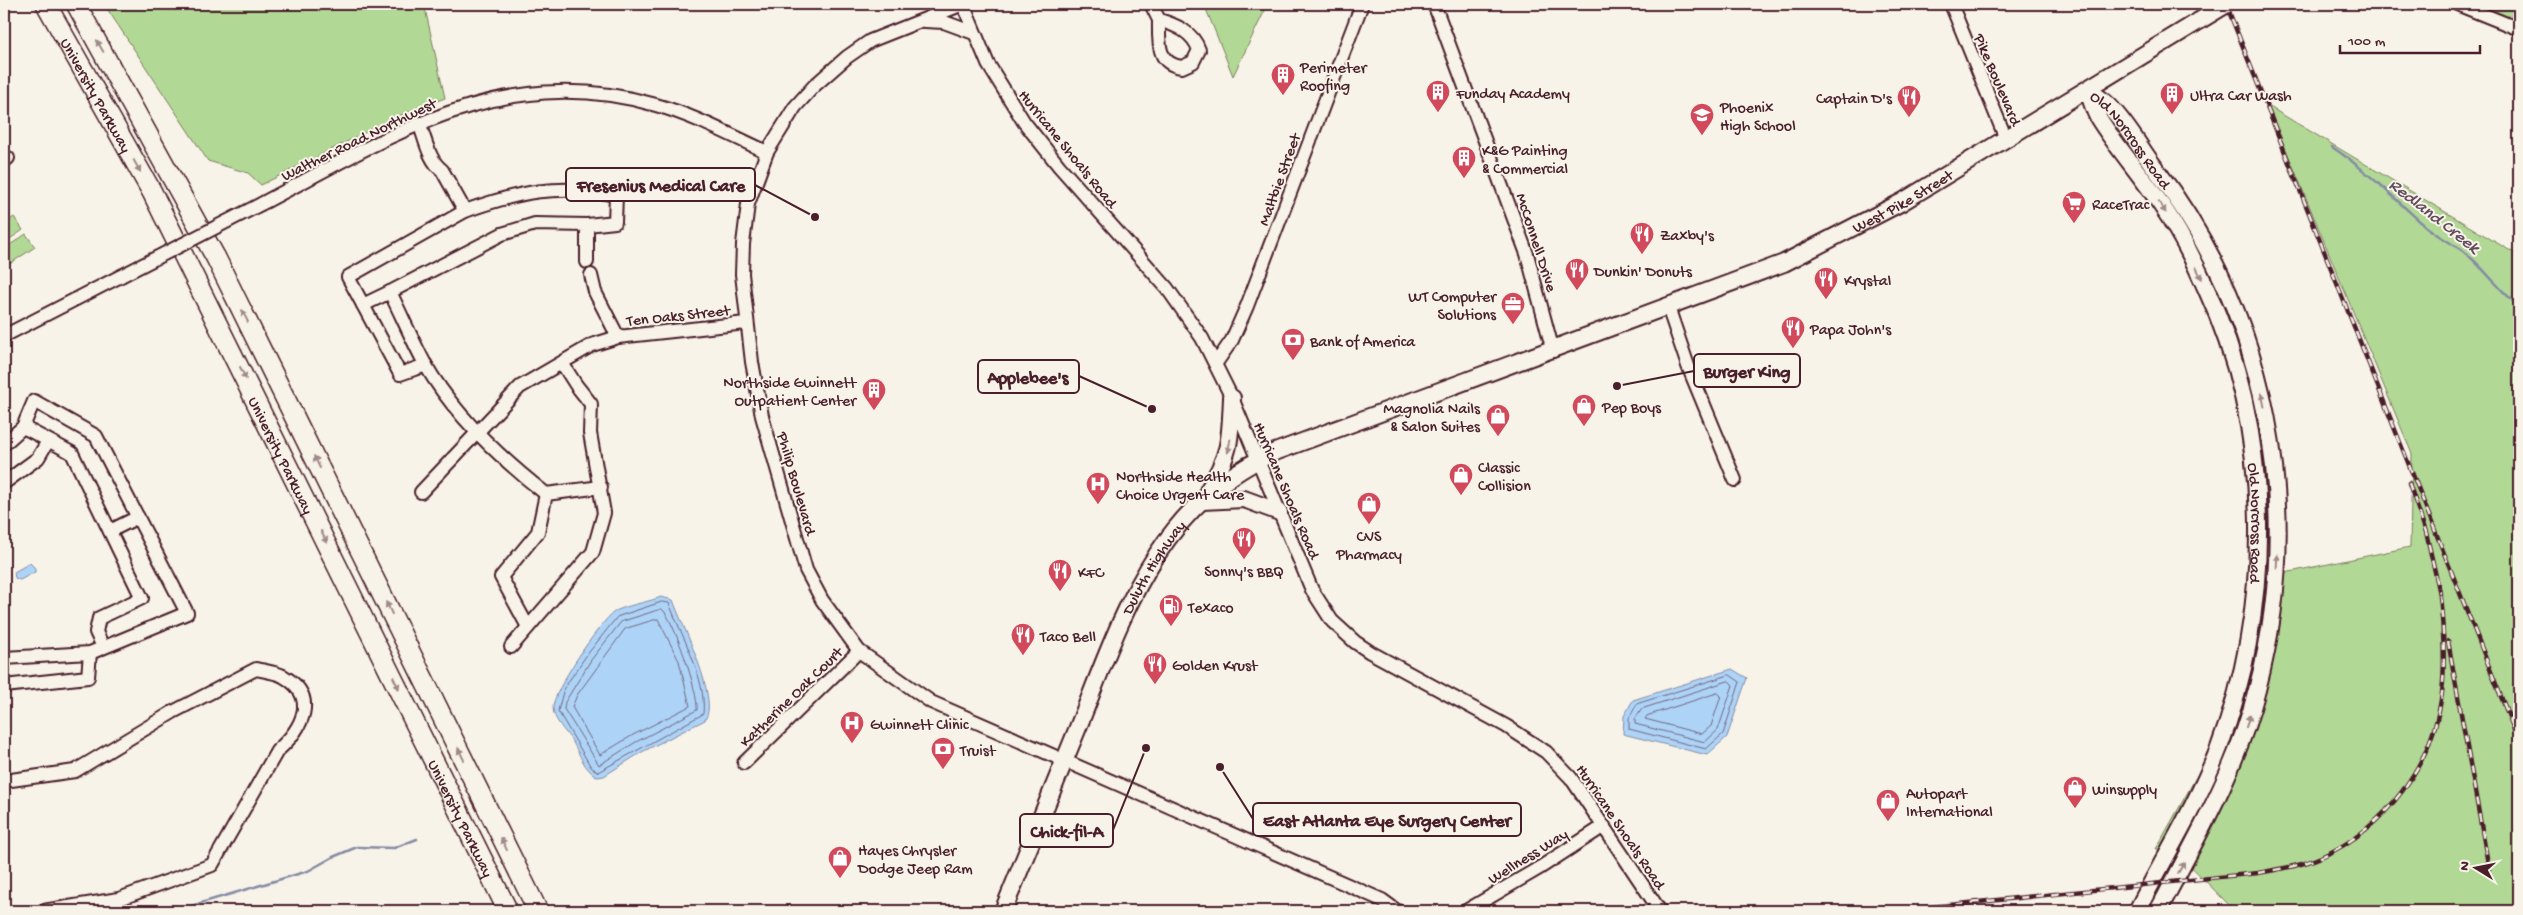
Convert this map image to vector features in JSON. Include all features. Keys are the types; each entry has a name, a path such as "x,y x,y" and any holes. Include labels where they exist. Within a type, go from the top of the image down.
{"highway":[{"name":"University Parkway","path":"46,4 156,200 508,911"},
{"name":"University Parkway","path":"76,4 216,258 538,911"},
{"path":"526,887 546,911"}],"main road":[{"name":"West Pike Street","path":"1553,350 1784,263 1814,249 1896,204 2006,139 2227,4"},
{"name":"Old Norcross Road","path":"2088,90 2098,117 2176,230 2206,287 2222,326 2246,409 2258,507 2258,554 2254,609 2248,650 2235,698 2208,773 2137,911"},
{"name":"Old Norcross Road","path":"2088,90 2109,106 2178,199 2208,247 2230,292 2262,392 2269,428 2276,485 2278,525 2276,583 2268,642 2257,690 2245,730 2225,782 2158,911"},
{"name":"Duluth Highway","path":"1003,911 1119,624 1142,576 1166,540 1202,501 1258,460 1553,350"},
{"path":"1202,501 1224,465 1229,450 1232,398"},
{"path":"1202,501 1244,499 1279,512"}],"street":[{"name":"Hurricane Shoals Road","path":"963,4 974,33 1000,86 1024,122 1095,208 1167,288 1188,315 1216,363 1312,590 1322,606 1344,632 1384,661 1536,745 1563,768 1660,911"},
{"name":"Philip Boulevard","path":"963,4 870,41 834,68 795,107 767,152 748,204 742,244 746,324 762,416 806,570 822,600 859,652 931,702 1382,900 1397,911"},
{"path":"1151,4 1159,20"},
{"name":"Maltbie Street","path":"1216,363 1232,340 1248,306 1362,4"},
{"name":"McConnell Drive","path":"1434,4 1529,260 1553,350"},
{"name":"Pike Boulevard","path":"1951,4 2006,139"},
{"path":"2457,4 2519,29"},
{"path":"918,21 944,22 974,33"},
{"name":"Walther Road Northwest","path":"4,336 422,122 464,106 505,97 561,92 639,100 681,113 767,152"},
{"path":"422,122 443,164 442,170 465,211"},
{"path":"363,305 502,234 535,224 587,226 615,222 616,195 598,191 551,189 506,196 465,211 348,277 363,305 400,374 426,364"},
{"path":"587,226 587,262"},
{"path":"421,492 520,387 576,354 583,340 609,346 616,338 595,292 591,275"},
{"path":"390,292 426,364 456,410 524,477 546,494 600,487"},
{"path":"1668,307 1688,366 1735,480"},
{"name":"Ten Oaks Street","path":"616,338 746,324"},
{"path":"511,647 593,552 604,513 590,433 591,404 576,385 562,362"},
{"path":"4,444 23,427 34,401 96,436 187,613 90,653 4,658"},
{"path":"23,427 72,453 142,598 99,618 96,632 104,647"},
{"path":"4,483 38,458 48,441"},
{"path":"528,627 501,577 538,532 546,494"},
{"path":"110,531 138,517"},
{"name":"Katherine Oak Court","path":"744,763 859,652"},
{"path":"4,686 88,678 90,653"},
{"path":"4,781 75,771 173,712 256,669 282,675 300,690 305,703 302,721 293,737 277,751 212,865 119,899 43,911"},
{"name":"Wellness Way","path":"1466,911 1541,867 1604,826"}],"green space":[{"path":"104,4 424,4 445,98 396,117 261,185 248,173 208,161"},
{"path":"1204,4 1268,4 1233,76"},
{"path":"2471,4 2519,4 2519,27"},
{"path":"2268,106 2519,256 2519,911 2238,911 2233,909 2174,849 2156,849 2247,686 2259,598 2285,573 2410,547 2412,454"},
{"path":"14,217 23,230 4,243 4,224"},
{"path":"26,234 35,247 8,265 4,260 4,249"}],"water":[{"path":"30,563 35,568 35,572 20,580 15,578 14,572"},
{"path":"661,597 673,600 698,661 707,696 708,710 705,720 642,752 604,776 598,777 586,766 572,741 557,721 553,708 555,700 568,673 607,618 618,610"},
{"path":"1732,669 1747,678 1727,737 1707,755 1623,734 1624,716 1633,700"}],"waterway":[{"name":"Redland Creek","path":"2332,147 2367,174 2428,229 2470,257 2519,306"},
{"path":"174,911 308,871 333,857 357,847 394,848 417,839"}],"railway":[{"path":"2226,4 2519,742"},
{"path":"2409,483 2426,532 2440,594"},
{"path":"1892,911 2258,873 2306,863 2344,845 2366,829 2403,791 2417,768 2428,744 2437,719 2442,693 2444,666 2444,640 2439,587"},
{"path":"2448,641 2489,869"}],"place":[{"name":"Perimeter Roofing","path":"1283,96"},
{"name":"Funday Academy","path":"1438,113"},
{"name":"Ultra Car Wash","path":"2172,115"},
{"name":"Captain D's","path":"1909,118"},
{"name":"Phoenix High School","path":"1702,136"},
{"name":"K&G Painting & Commercial","path":"1464,179"},
{"name":"Fresenius Medical Care","path":"815,217"},
{"name":"RaceTrac","path":"2074,224"},
{"name":"Zaxby's","path":"1642,255"},
{"name":"Dunkin' Donuts","path":"1577,291"},
{"name":"Krystal","path":"1826,300"},
{"name":"WT Computer Solutions","path":"1513,325"},
{"name":"Papa John's","path":"1793,349"},
{"name":"Bank of America","path":"1293,361"},
{"name":"Burger King","path":"1617,386"},
{"name":"Applebee's","path":"1152,409"},
{"name":"Northside Gwinnett Outpatient Center","path":"874,411"},
{"name":"Pep Boys","path":"1584,427"},
{"name":"Magnolia Nails & Salon Suites","path":"1498,437"},
{"name":"Classic Collision","path":"1461,496"},
{"name":"Northside Health Choice Urgent Care","path":"1098,505"},
{"name":"CVS Pharmacy","path":"1369,525"},
{"name":"Sonny's BBQ","path":"1244,560"},
{"name":"KFC","path":"1060,592"},
{"name":"Texaco","path":"1171,627"},
{"name":"Taco Bell","path":"1023,656"},
{"name":"Golden Krust","path":"1155,685"},
{"name":"Gwinnett Clinic","path":"852,744"},
{"name":"Chick-fil-A","path":"1146,748"},
{"name":"East Atlanta Eye Surgery Center","path":"1220,767"},
{"name":"Truist","path":"943,770"},
{"name":"Winsupply","path":"2075,809"},
{"name":"Autopart International","path":"1888,822"},
{"name":"Hayes Chrysler Dodge Jeep Ram","path":"840,879"}]}
